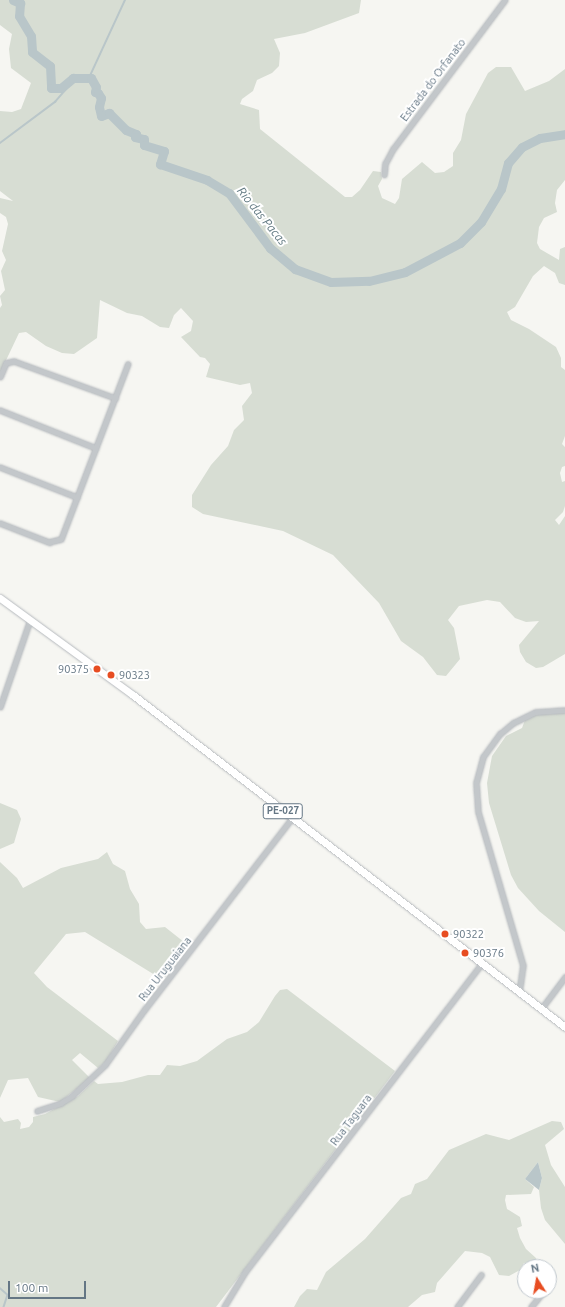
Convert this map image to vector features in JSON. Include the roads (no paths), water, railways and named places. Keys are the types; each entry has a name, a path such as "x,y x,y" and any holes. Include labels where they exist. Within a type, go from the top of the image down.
{"main road":[{"name":"PE-027","path":"0,598 133,694 519,994 565,1027"}],"street":[{"name":"Estrada do Orfanato","path":"384,175 385,164 393,149 505,0"},
{"path":"0,377 6,363 14,361 115,398"},
{"path":"0,523 55,543 62,538 128,364"},
{"path":"0,410 96,448"},
{"path":"0,467 78,496"},
{"path":"0,707 30,620"},
{"path":"519,994 523,966 478,812 476,783 483,757 500,734 513,723 536,712 565,710"},
{"name":"Rua Uruguaiana","path":"36,1111 49,1108 72,1096 105,1064 145,1009 292,818"},
{"name":"Rua Taguara","path":"224,1307 234,1287 481,964"},
{"path":"541,1009 565,977"},
{"path":"457,1307 481,1276"},
{"path":"531,1307 538,1299"}],"waterway":[{"name":"Rio das Pacas","path":"13,0 20,3 19,16 31,36 32,52 50,66 51,88 61,88 73,78 91,78 96,87 95,92 98,93 101,98 99,107 101,116 109,113 126,130 136,134 135,137 144,139 144,145 164,151 160,164 207,180 229,193 270,248 295,269 331,282 369,281 405,272 460,243 481,222 501,189 508,163 522,147 540,138 565,134"},
{"path":"89,78 125,0"},
{"path":"0,143 55,102 76,78"},
{"path":"0,1288 8,1295 4,1307"}],"place":[{"name":"90375","path":"97,669"},
{"name":"90323","path":"111,675"},
{"name":"90322","path":"445,934"},
{"name":"90376","path":"465,953"}]}
